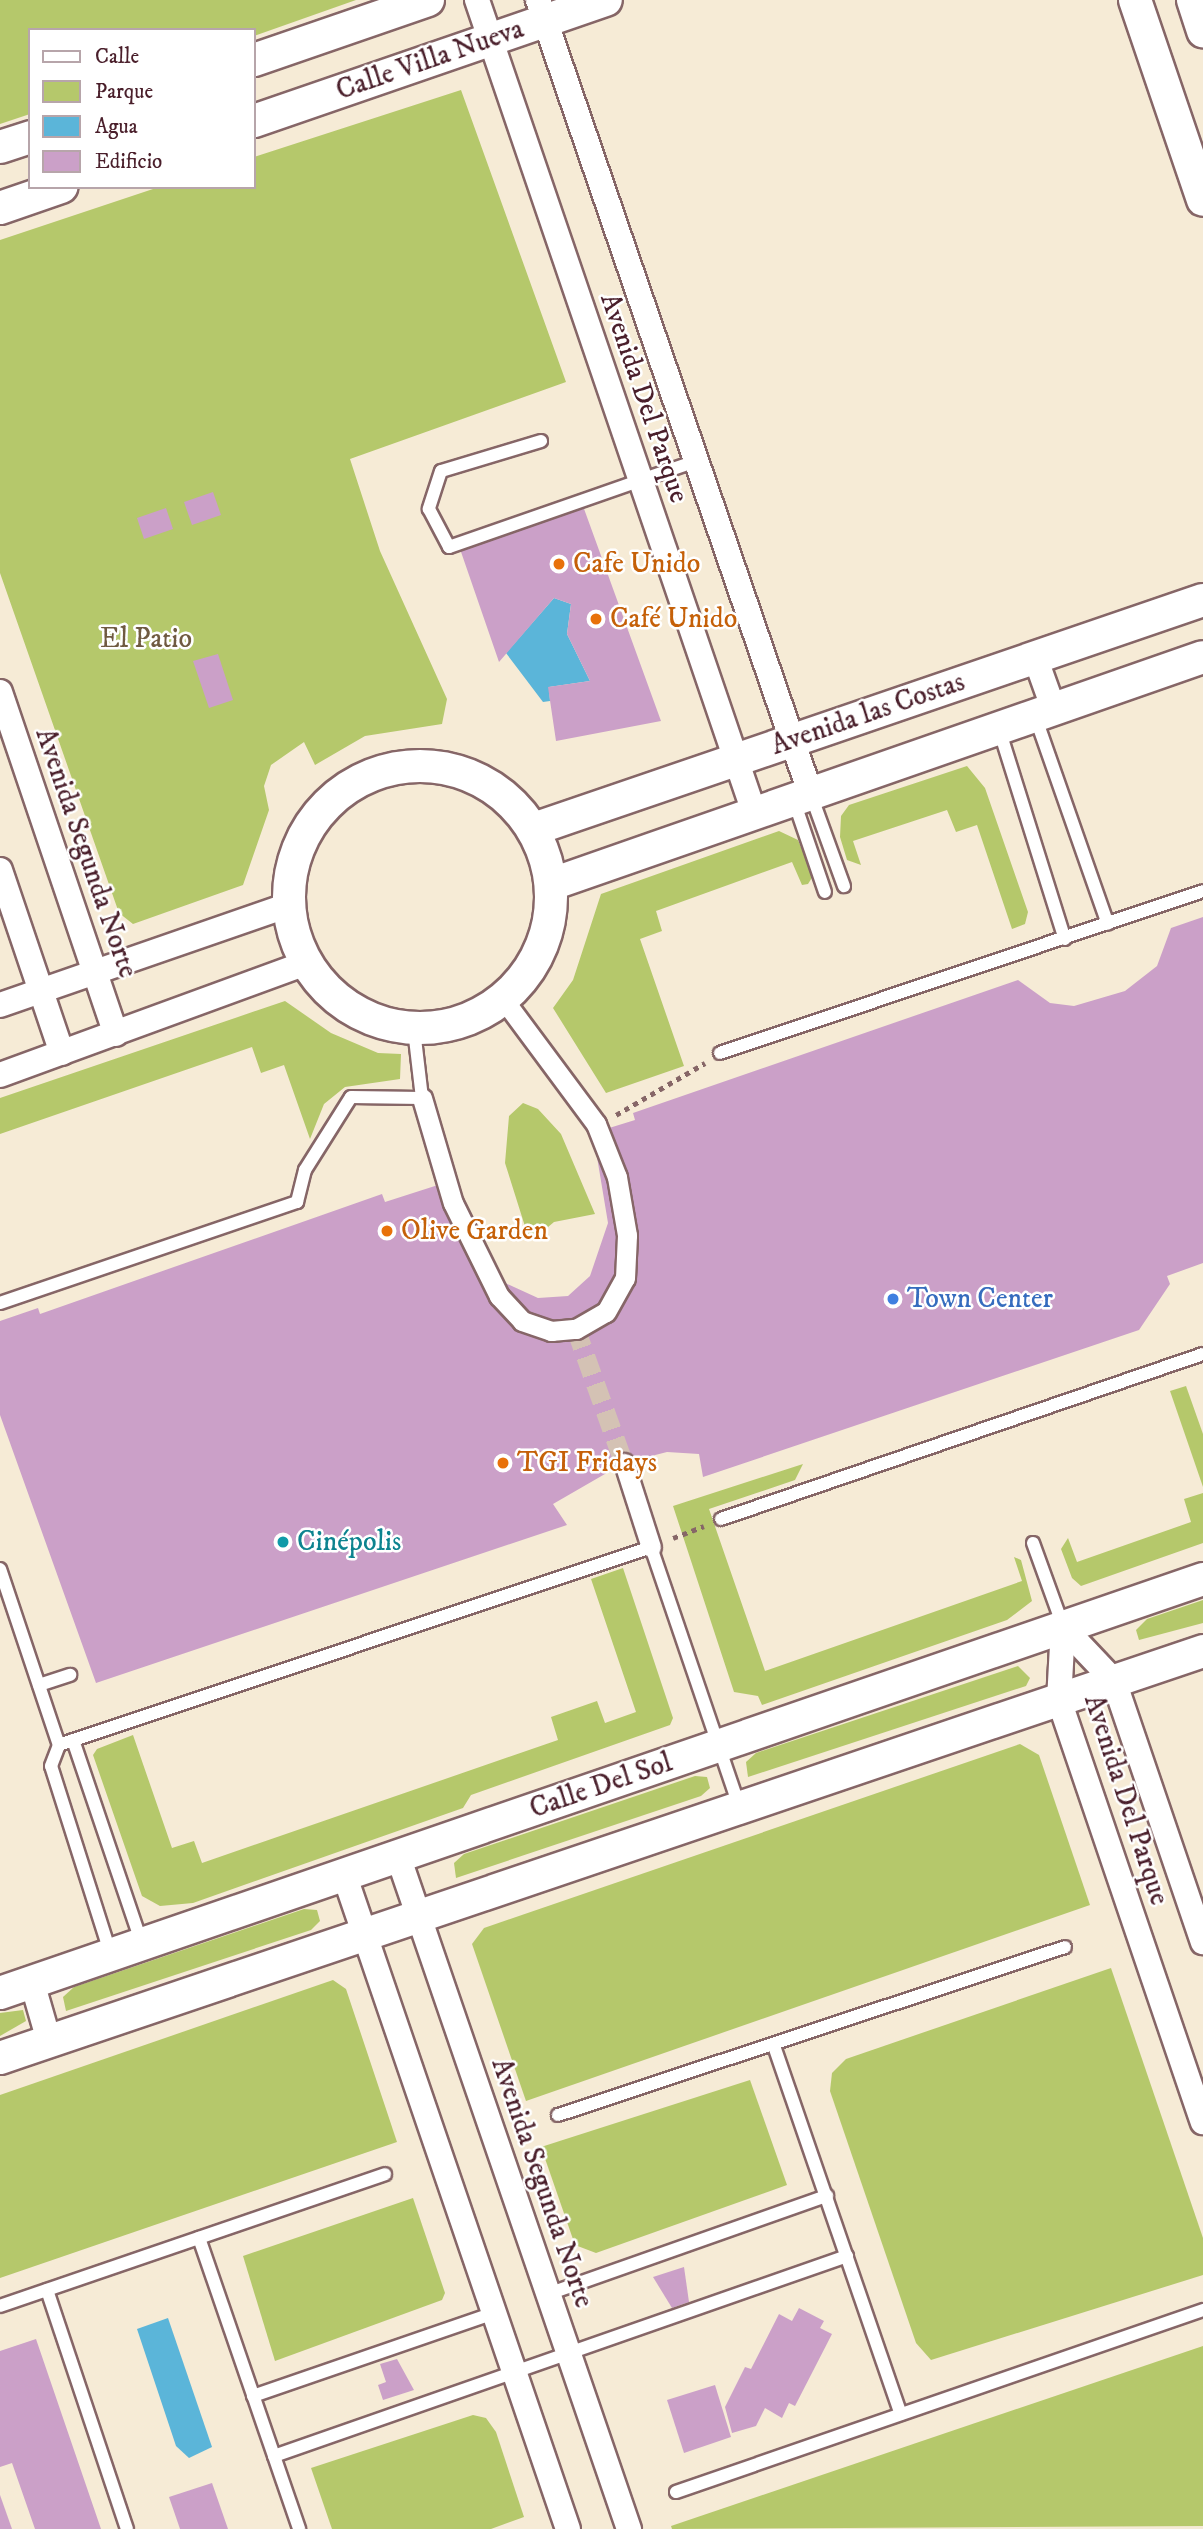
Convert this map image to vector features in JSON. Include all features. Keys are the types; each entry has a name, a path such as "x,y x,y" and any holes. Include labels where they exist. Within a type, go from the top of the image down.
{"street":[{"name":"Calle Villa Nueva","path":"256,59 428,0"},
{"name":"Avenida Del Parque","path":"477,0 755,814"},
{"name":"Calle Villa Nueva","path":"256,120 491,39 541,10 606,0"},
{"path":"1135,0 1203,200"},
{"path":"1192,0 1203,31"},
{"name":"Avenida Del Parque","path":"541,10 790,740 802,798"},
{"path":"0,147 28,138"},
{"path":"0,208 55,189"},
{"name":"Avenida las Costas","path":"534,829 1203,600"},
{"path":"1035,657 1044,713"},
{"name":"Avenida las Costas","path":"552,884 1203,657"},
{"name":"Avenida Segunda Norte","path":"0,692 116,1034"},
{"path":"425,764 467,773 505,796 534,829 552,884 549,925 533,967 504,1000 446,1028 414,1030 371,1020 343,1003 306,963 289,905 293,861 312,821 342,790 381,770 425,764"},
{"path":"0,870 62,1053"},
{"path":"0,1005 289,905"},
{"path":"0,1075 306,963"},
{"path":"422,1098 475,1257 522,1321 551,1331 576,1329 606,1312 625,1278 628,1236 617,1177 596,1124 504,1000"},
{"path":"624,1463 651,1547"},
{"name":"Calle Del Sol","path":"0,1993 1203,1579"},
{"name":"Avenida Del Parque","path":"1063,1627 1114,1681 1203,1942"},
{"name":"Avenida Del Parque","path":"1063,1627 1059,1700 1203,2122"},
{"path":"0,2058 1203,1651"},
{"name":"Avenida Segunda Norte","path":"398,1856 629,2529"},
{"path":"344,1874 568,2529"},
{"path":"32,1982 49,2041"}],"lane":[{"path":"541,441 441,471 429,509 449,547 642,483 696,461"},
{"path":"1044,713 1108,924"},
{"path":"999,728 1065,939"},
{"path":"802,798 844,886"},
{"path":"802,798 825,892"},
{"path":"720,1053 1203,891"},
{"path":"0,1303 297,1202 305,1170 351,1097 422,1098 414,1030"},
{"path":"721,1519 1203,1354"},
{"path":"1033,1543 1063,1627"},
{"path":"59,1745 651,1547 739,1808"},
{"path":"0,1569 59,1745 51,1766 111,1955"},
{"path":"39,1685 70,1675"},
{"path":"73,1740 142,1944"},
{"path":"558,2115 774,2046 1065,1947"},
{"path":"774,2046 901,2414"},
{"path":"0,2306 385,2174"},
{"path":"548,2294 827,2196"},
{"path":"199,2238 299,2529"},
{"path":"274,2456 847,2256"},
{"path":"47,2290 127,2529"},
{"path":"676,2492 1203,2311"},
{"path":"253,2396 494,2313"}],"path":[{"path":"596,1124 657,1096 720,1053"},
{"path":"651,1547 721,1519"}],"green space":[{"path":"0,0 356,0 256,35 256,28 28,28 28,115 0,124"},
{"name":"El Patio","path":"461,90 566,382 350,459 380,551 447,699 442,724 365,736 315,765 304,742 271,765 264,786 269,810 243,885 133,924 119,913 0,573 0,240 153,189 256,189 256,156"},
{"path":"967,766 985,788 1028,912 1025,924 1012,929 977,825 956,832 947,810 853,841 861,865 847,860 840,837 841,816 849,805"},
{"path":"779,831 798,840 813,876 808,884 802,885 792,862 656,911 662,931 640,939 684,1066 606,1093 553,1008 573,980 601,894"},
{"path":"285,1001 331,1033 378,1053 401,1054 400,1079 345,1087 324,1104 310,1139 284,1065 261,1073 252,1047 0,1134 0,1098"},
{"path":"523,1103 538,1109 561,1134 595,1214 554,1222 535,1238 528,1236 505,1163 509,1116"},
{"path":"1186,1386 1203,1434 1203,1487 1170,1391"},
{"path":"803,1464 795,1480 709,1509 765,1671 1022,1581 1014,1557 1021,1560 1032,1601 1007,1620 762,1705 758,1696 734,1692 673,1506"},
{"path":"1203,1493 1203,1543 1081,1586 1072,1578 1061,1549 1068,1538 1077,1562 1191,1522 1184,1499"},
{"path":"623,1568 673,1718 670,1725 471,1795 463,1808 193,1903 160,1906 142,1896 93,1755 97,1749 133,1735 172,1848 194,1841 202,1863 558,1740 551,1717 597,1701 605,1723 636,1712 591,1579"},
{"path":"1203,1600 1203,1623 1139,1640 1136,1630 1147,1619"},
{"path":"1018,1666 1030,1678 1026,1686 748,1777 746,1762 756,1753"},
{"path":"1020,1744 1039,1755 1090,1905 526,2101 472,1944 484,1928"},
{"path":"695,1776 707,1777 710,1788 701,1796 456,1878 454,1863 464,1854"},
{"path":"304,1909 317,1910 320,1921 311,1930 66,2011 63,1997 74,1987"},
{"path":"1111,1968 1203,2238 1203,2275 931,2360 916,2343 830,2091 832,2073 846,2059"},
{"path":"333,1980 346,1989 397,2142 0,2278 0,2095"},
{"path":"23,2010 26,2021 0,2036 0,2013"},
{"path":"750,2080 787,2185 596,2253 575,2245 541,2147"},
{"path":"413,2198 445,2293 442,2300 275,2361 243,2256"},
{"path":"1203,2346 1203,2526 672,2529 671,2526"},
{"path":"473,2415 486,2418 496,2432 524,2517 491,2529 332,2529 311,2468"}],"water":[{"path":"554,598 571,604 567,634 590,681 549,687 550,701 543,702 506,653"},
{"path":"168,2318 212,2447 189,2458 176,2446 137,2329"}],"building":[{"path":"213,492 221,515 192,525 184,502"},
{"name":"Café Unido","path":"583,506 661,721 556,741 548,687 590,681 567,634 571,604 554,598 499,662 460,549"},
{"path":"166,508 173,529 144,539 137,518"},
{"path":"218,654 233,700 209,708 193,661"},
{"name":"Town Center","path":"1203,917 1203,1263 1167,1276 1170,1284 1139,1330 703,1477 699,1454 667,1452 624,1463 553,1504 567,1525 96,1683 0,1415 0,1321 38,1308 40,1314 382,1194 385,1202 438,1185 483,1263 505,1283 538,1298 568,1296 590,1276 608,1223 593,1133 635,1120 633,1113 1018,980 1050,1003 1074,1006 1125,991 1157,966 1171,928"},
{"path":"684,2267 689,2302 672,2308 653,2277"},
{"path":"799,2308 824,2321 820,2328 832,2334 795,2406 789,2403 782,2418 765,2408 756,2426 732,2433 725,2407 745,2367 751,2369 779,2314 792,2321"},
{"path":"36,2339 101,2529 35,2529 12,2463 0,2467 0,2351"},
{"path":"397,2359 414,2390 383,2400 378,2385 386,2382 380,2364"},
{"path":"715,2385 731,2437 684,2453 667,2400"},
{"path":"212,2483 228,2529 180,2529 169,2497"},
{"path":"0,2495 12,2529 0,2529"}],"tunnel":[{"path":"576,1329 624,1463"}],"place":[{"name":"Cafe Unido","path":"559,564"},
{"name":"Café Unido","path":"596,619"},
{"name":"Olive Garden","path":"387,1231"},
{"name":"Town Center","path":"893,1299"},
{"name":"TGI Fridays","path":"503,1463"},
{"name":"Cinépolis","path":"283,1542"}]}
